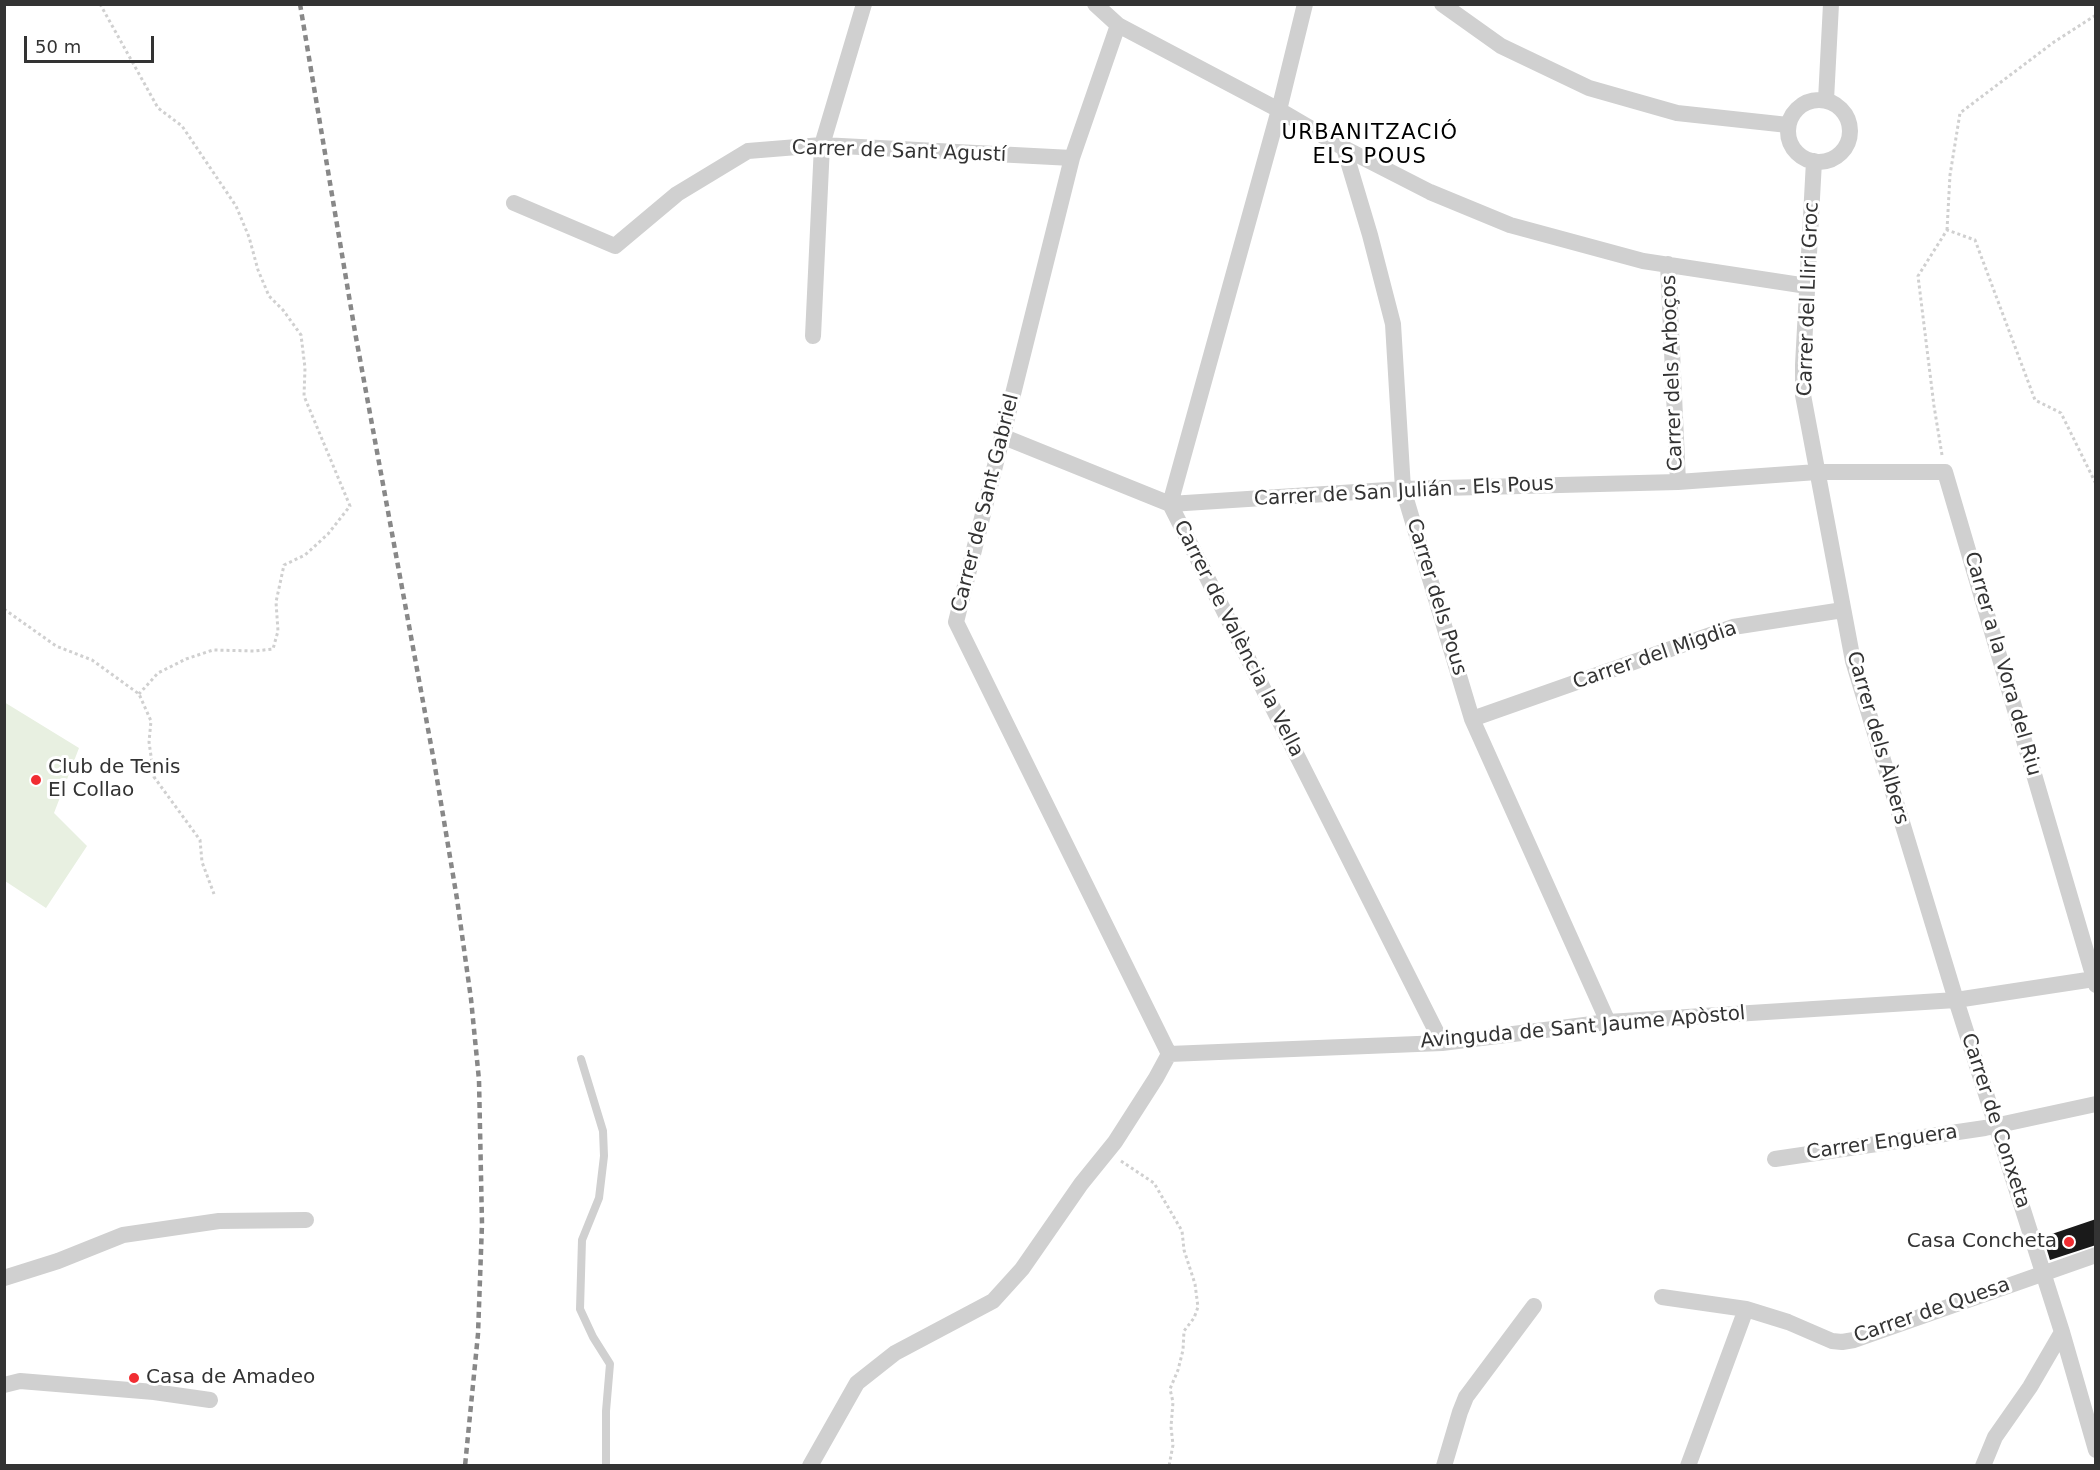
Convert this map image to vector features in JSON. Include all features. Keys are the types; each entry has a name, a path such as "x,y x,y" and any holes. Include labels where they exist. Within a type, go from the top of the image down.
{"street":[{"path":"813,336 822,145 864,4"},
{"path":"1095,4 1118,25 1279,110 1344,148 1430,192 1510,225 1643,261 1807,286"},
{"name":"Carrer de València la Vella","path":"1305,4 1279,110 1170,504 1442,1043"},
{"path":"1442,4 1501,46 1589,88 1677,113 1788,125"},
{"path":"1826,100 1832,4"},
{"name":"Carrer de Sant Gabriel","path":"1118,25 1072,158 956,622 1169,1054"},
{"path":"1815,100 1826,100 1840,108 1846,116 1850,136 1840,153 1828,160 1814,161 1798,153 1793,147 1788,125 1796,110 1804,104 1815,100"},
{"name":"Carrer de Sant Agustí","path":"514,203 615,246 677,194 748,151 822,145 1072,158"},
{"name":"Carrer dels Pous","path":"1344,148 1393,324 1404,489 1472,719 1608,1022"},
{"name":"Carrer del Lliri Groc","path":"1814,161 1803,395 1817,472"},
{"name":"Carrer dels Arboços","path":"1668,264 1678,482"},
{"name":"Carrer de San Julián - Els Pous","path":"1004,437 1170,504 1404,489 1678,482 1817,472"},
{"path":"1817,472 1945,472"},
{"name":"Carrer dels Àlbers","path":"1817,472 1853,661 1956,1000"},
{"name":"Carrer a la Vora del Riu","path":"1945,472 2095,982"},
{"name":"Carrer del Migdia","path":"1472,719 1733,627 1843,610"},
{"name":"Avinguda de Sant Jaume Apòstol","path":"1169,1054 1442,1043 1608,1022 1956,1000 2095,982"},
{"name":"Carrer de Conxeta","path":"1956,1000 2062,1332 2096,1450"},
{"path":"810,1466 856,1383 895,1353 993,1301 1022,1269 1081,1184 1107,1151 1156,1078 1169,1054"},
{"name":"Carrer Enguera","path":"1774,1159 1997,1125 2096,1104"},
{"path":"4,1278 58,1261 123,1235 219,1221 306,1220"},
{"name":"Carrer de Quesa","path":"1662,1297 1746,1309 1788,1322 1832,1341 1842,1342 1854,1340 2096,1254"},
{"path":"1444,1466 1466,1397 1534,1306"},
{"path":"1688,1466 1746,1309"},
{"path":"1983,1466 1995,1437 2030,1387 2062,1332"},
{"path":"4,1385 20,1381 154,1392 210,1400"}],"lane":[{"path":"581,1059 603,1131 604,1156 599,1198 582,1240 580,1309 593,1337 610,1364 606,1411 606,1466"}],"path":[{"path":"100,4 158,108 182,126 237,206 268,296 283,310 301,335 305,368 304,396 350,506 328,534 305,555 284,565 276,602 278,631 273,649 213,650 195,656 158,673 139,694"},
{"path":"1945,472 1934,406 1918,276 1947,230 1950,175 1960,113 2054,42 2096,15"},
{"path":"1947,230 1975,240 2035,400 2061,413 2096,484"},
{"path":"4,609 56,646 92,660 139,694 151,721 149,742 154,777 200,840 202,862 214,894"},
{"path":"1107,1151 1154,1183 1182,1231 1184,1250 1195,1284 1198,1307 1194,1318 1184,1331 1183,1350 1170,1389 1173,1402 1170,1427 1173,1445 1169,1466"}],"green space":[{"name":"Club de Tenis El Collao","path":"4,702 79,748 54,813 87,846 46,908 5,881"}],"building":[{"name":"Casa Concheta","path":"2096,1219 2096,1245 2050,1260 2043,1237"}],"railway":[{"path":"300,4 355,332 435,767 471,999 479,1080 482,1224 478,1334 465,1466"}],"place":[{"name":"Club de Tenis El Collao","path":"36,780"},
{"name":"Casa Concheta","path":"2069,1242"},
{"name":"Casa de Amadeo","path":"134,1378"}],"district":[{"name":"URBANITZACIÓ ELS POUS","path":"1370,146"}]}
